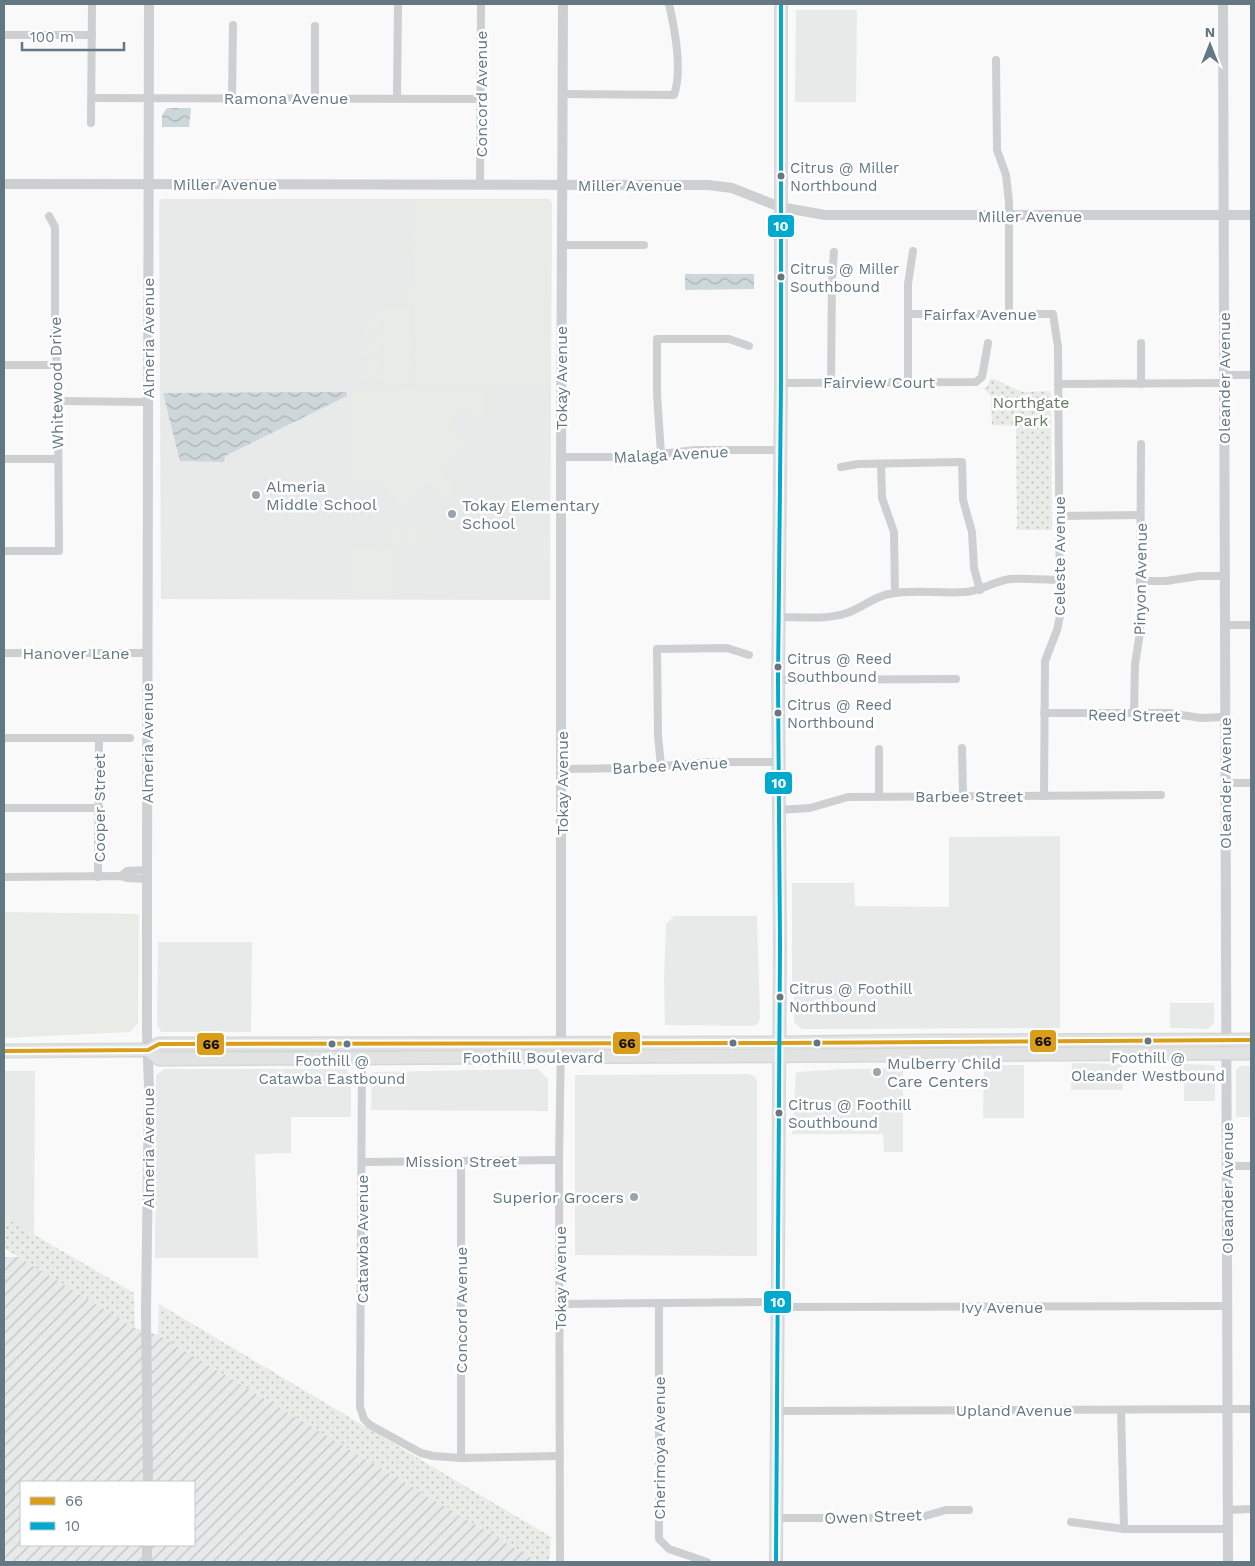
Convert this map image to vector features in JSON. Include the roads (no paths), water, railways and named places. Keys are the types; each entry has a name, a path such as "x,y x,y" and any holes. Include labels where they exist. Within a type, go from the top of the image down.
{"main road":[{"path":"776,1562 781,4"},
{"path":"954,1055 965,1048 1020,1046 1023,1040"},
{"name":"Foothill Boulevard","path":"148,1050 158,1059 561,1057 1023,1040 1251,1040"},
{"name":"Foothill Boulevard","path":"4,1051 148,1050 158,1044 561,1043 954,1055 1251,1053"}],"street":[{"path":"91,123 92,4"},
{"name":"Almeria Avenue","path":"148,1481 146,1312 149,1088 147,875 149,4"},
{"path":"397,98 398,4"},
{"name":"Concord Avenue","path":"480,185 481,4"},
{"name":"Tokay Avenue","path":"560,1562 561,1304 559,1160 562,769 563,4"},
{"path":"563,94 674,95 677,86 677,47 669,4"},
{"name":"Oleander Avenue","path":"1223,4 1228,1562"},
{"path":"232,25 232,98"},
{"path":"315,26 315,98"},
{"path":"4,35 92,35"},
{"path":"996,60 997,150 1006,175 1009,314"},
{"name":"Ramona Avenue","path":"92,98 481,99"},
{"name":"Miller Avenue","path":"4,184 708,185 732,188 780,207 825,215 1251,215"},
{"name":"Whitewood Drive","path":"4,551 59,551 55,227 49,216"},
{"path":"562,245 644,245"},
{"path":"908,382 908,284 913,251"},
{"path":"831,383 834,252"},
{"name":"Fairfax Avenue","path":"908,314 1053,314"},
{"name":"Celeste Avenue","path":"1044,796 1045,661 1057,630 1060,616 1058,347 1053,314"},
{"path":"661,454 657,394 657,339 729,339 749,346"},
{"name":"Fairview Court","path":"781,383 976,382 982,377 988,342"},
{"path":"1141,343 1141,384"},
{"path":"4,364 57,365"},
{"path":"1058,384 1141,384 1251,376"},
{"path":"58,401 148,402"},
{"name":"Pinyon Avenue","path":"1134,714 1134,664 1140,633 1141,444"},
{"name":"Malaga Avenue","path":"561,457 624,457 696,450 781,450"},
{"path":"4,459 58,459"},
{"path":"841,467 858,464 962,462 963,500 972,532 974,568 980,590"},
{"path":"881,464 882,498 894,532 895,593"},
{"path":"1059,516 1140,515"},
{"path":"1140,581 1166,581 1192,577 1225,576"},
{"path":"778,617 840,615 851,612 878,596 895,593 965,592 980,590 1009,579 1060,580"},
{"path":"1224,625 1251,625"},
{"path":"661,766 658,736 657,649 726,648 749,655"},
{"name":"Hanover Lane","path":"4,653 148,653"},
{"path":"778,680 956,679"},
{"name":"Reed Street","path":"1044,713 1169,713 1201,718 1224,717"},
{"path":"4,738 130,738"},
{"name":"Cooper Street","path":"98,877 99,738"},
{"path":"962,748 962,796"},
{"path":"879,749 879,796"},
{"name":"Barbee Avenue","path":"562,769 639,768 708,762 778,762"},
{"path":"1226,783 1251,783"},
{"name":"Barbee Street","path":"778,810 810,808 848,797 1161,795"},
{"path":"4,808 99,808"},
{"path":"4,877 121,876 128,871 147,875"},
{"name":"Catawba Avenue","path":"362,1058 360,1407 364,1419 370,1425 421,1453 461,1458"},
{"name":"Mission Street","path":"362,1162 559,1160"},
{"name":"Concord Avenue","path":"460,1161 461,1458"},
{"path":"1226,1166 1251,1166"},
{"name":"Ivy Avenue","path":"561,1304 1227,1306"},
{"name":"Cherimoya Avenue","path":"659,1304 659,1539 670,1549 707,1562"},
{"name":"Upland Avenue","path":"777,1411 1251,1409"},
{"path":"1121,1410 1124,1529"},
{"path":"461,1458 560,1456"},
{"path":"1227,1510 1251,1509"},
{"name":"Owen Street","path":"777,1518 918,1518 946,1510 969,1510"},
{"path":"1071,1522 1124,1529 1228,1529"},
{"path":"147,1546 147,1562"}],"water":[{"path":"167,108 191,108 189,127 162,127 162,115"},
{"path":"685,274 754,274 754,289 685,290"},
{"path":"346,392 347,396 225,456 224,462 180,461 163,393"}],"place":[{"name":"Citrus @ Miller Northbound","path":"781,176"},
{"name":"Citrus @ Miller Southbound","path":"781,277"},
{"name":"Almeria Middle School","path":"256,495"},
{"name":"Tokay Elementary School","path":"452,514"},
{"name":"Citrus @ Reed Southbound","path":"778,667"},
{"name":"Citrus @ Reed Northbound","path":"778,713"},
{"name":"Citrus @ Foothill Northbound","path":"780,997"},
{"name":"Foothill @ Oleander Westbound","path":"1148,1041"},
{"name":"Foothill @ Catawba Eastbound","path":"332,1044"},
{"name":"Mulberry Child Care Centers","path":"877,1072"},
{"name":"Citrus @ Foothill Southbound","path":"779,1113"},
{"name":"Superior Grocers","path":"634,1197"}],"park label":[{"name":"Northgate Park","path":"1031,411"}]}
